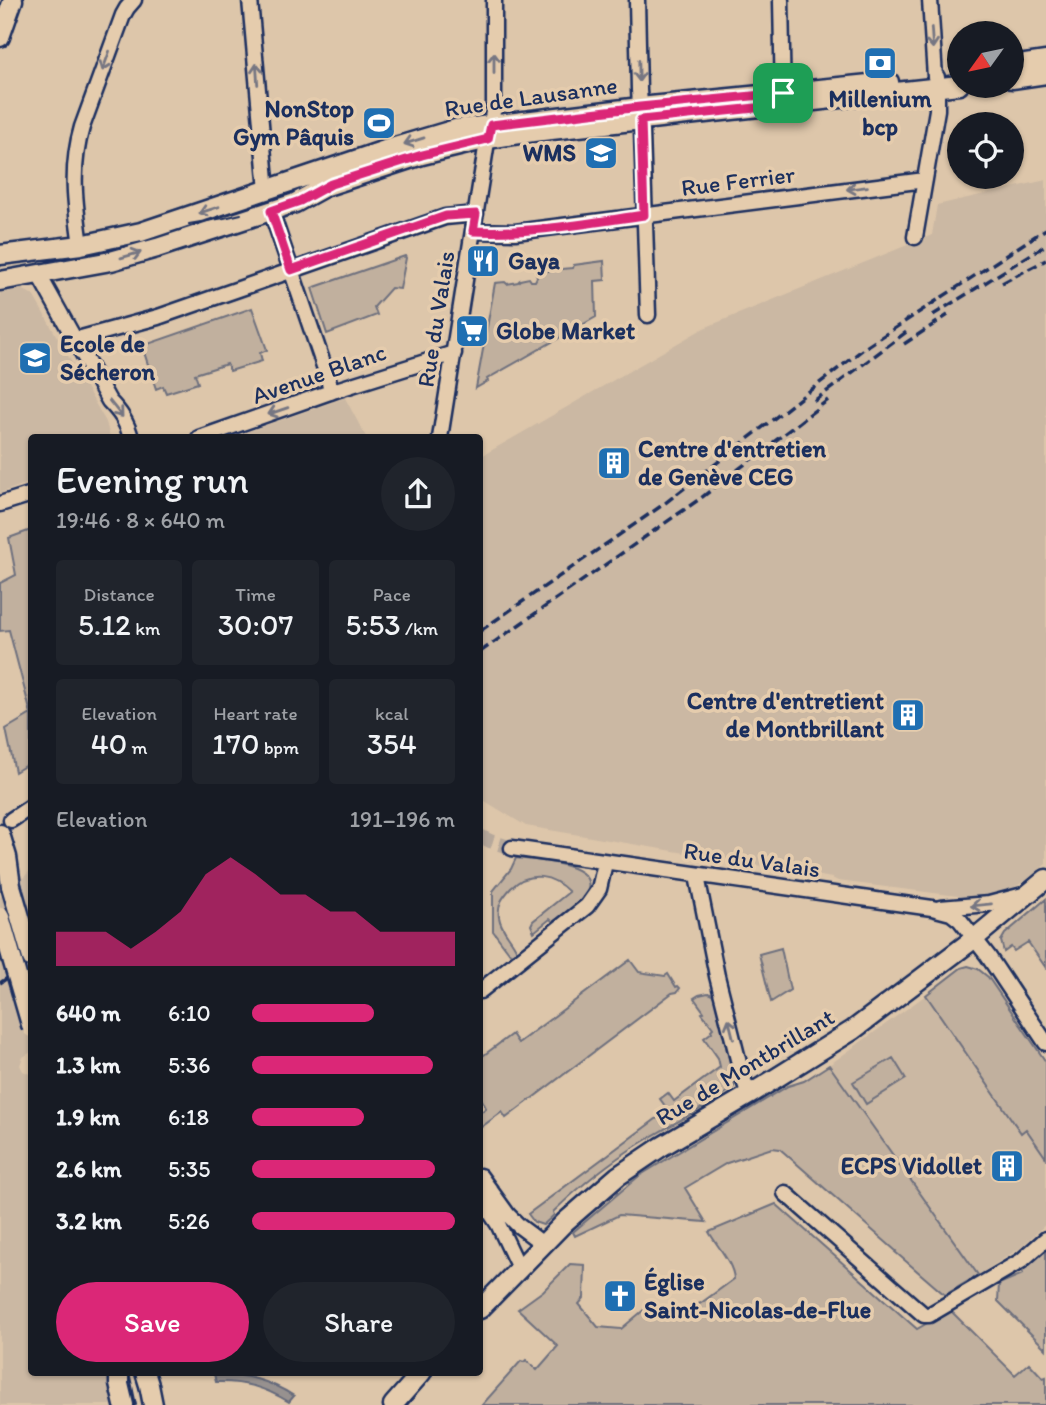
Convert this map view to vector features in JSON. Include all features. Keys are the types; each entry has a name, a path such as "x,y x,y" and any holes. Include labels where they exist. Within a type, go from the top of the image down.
{"main road":[{"path":"0,37 13,0"},
{"path":"1024,64 1046,61"},
{"path":"1024,77 1046,74"},
{"path":"0,281 123,257 271,211 300,201 324,187 489,132 524,133 641,114 947,77"},
{"path":"936,80 947,82"},
{"name":"Rue de Lausanne","path":"0,255 80,245 141,232 418,139 456,129 489,132"},
{"path":"6,827 6,857 11,886 28,944"},
{"name":"Rue de Montbrillant","path":"483,1306 596,1194 639,1161 853,1030 975,938 1046,879"},
{"path":"0,917 28,1014"},
{"path":"119,1376 124,1405"},
{"path":"146,1376 153,1405"},
{"path":"393,1405 418,1376"}],"street":[{"path":"80,245 74,194 77,145 123,15 134,0"},
{"path":"250,0 267,191"},
{"name":"Rue du Valais","path":"441,434 494,107 494,0"},
{"path":"637,0 648,315"},
{"path":"781,0 783,99"},
{"path":"915,237 937,107 930,0"},
{"name":"Rue Ferrier","path":"473,231 515,232 925,180"},
{"path":"271,211 331,392"},
{"path":"74,340 158,317 446,216 476,214"},
{"path":"39,275 109,401 121,413 130,434"},
{"name":"Avenue Blanc","path":"211,434 454,353"},
{"path":"0,504 28,495"},
{"path":"6,827 28,809"},
{"name":"Rue du Valais","path":"512,848 933,908 951,913 975,938 1046,1043"},
{"path":"483,988 587,906 599,889 605,863"},
{"path":"697,876 717,976 749,1095"},
{"path":"933,908 989,904 1028,894"},
{"path":"483,1182 499,1213 519,1268"},
{"path":"785,1192 924,1315 929,1315 1021,1261 1046,1239"},
{"path":"483,1200 543,1244"}],"shaded area":[{"path":"1046,180 1046,864 1029,879 1009,890 987,896 958,896 838,881 526,826 483,800 483,455 704,328 932,235 937,205 1007,189 1024,189 1024,185"},
{"path":"405,256 400,289 391,288 374,307 377,315 327,334 312,288"},
{"path":"604,261 605,280 595,281 596,317 487,379 488,381 476,388 495,283 507,284 529,278 535,281 536,270 573,268 574,265"},
{"name":"Ecole de Sécheron","path":"22,289 33,295 106,422 109,434 28,434 28,483 0,493 0,293"},
{"path":"252,308 267,350 260,353 262,361 230,371 227,364 195,374 198,383 166,393 163,386 156,389 142,346"},
{"path":"345,398 364,434 241,434"},
{"path":"28,531 28,703 9,630 0,631 0,583 16,575 9,538"},
{"path":"28,716 28,764 15,772 6,729"},
{"path":"516,858 552,862 578,870 586,877 589,886 584,898 577,905 553,922 550,919 534,932 531,925 533,921 569,892 556,882 541,877 525,879 511,888 501,901 499,912 500,922 517,951 511,955 493,931 493,891 511,869"},
{"path":"28,873 28,1054 23,1057 20,1065 28,1073 28,1376 108,1376 114,1405 0,1405 0,897"},
{"path":"1046,899 1046,968 1028,942 1014,951 1011,947 1004,952 1001,941 1005,934"},
{"path":"781,948 790,990 771,1002 759,954"},
{"path":"630,960 639,972 665,976 668,974 676,987 680,988 506,1118 502,1112 483,1126 483,1110 486,1108 483,1102 483,1056 512,1034 518,1043"},
{"path":"968,966 978,969 988,977 1046,1062 1046,1158 1026,1129 1021,1133 926,995 961,968"},
{"path":"708,993 714,996 735,1084 733,1088 616,1159 553,1212 554,1215 543,1225 534,1222 528,1214 668,1110 660,1099 668,1093 674,1101 720,1067 718,1058 704,1038 713,1028 694,998"},
{"path":"926,995 1020,1133 1026,1129 1046,1158 1046,1224 1020,1248 978,1275 829,1065"},
{"path":"893,1058 906,1079 866,1104 853,1082"},
{"path":"829,1065 978,1275 945,1295 780,1149 772,1148 727,1163 685,1188 706,1222 619,1215 575,1236 573,1232 639,1176 788,1086 804,1081"},
{"path":"776,1204 917,1329 950,1310 1015,1375 1029,1363 1043,1378 1046,1377 1046,1405 482,1405 521,1361 526,1360 537,1370 558,1346 518,1309 543,1291 570,1264 585,1265 584,1298 579,1304 598,1327 621,1329 646,1308 662,1312 671,1306 689,1308 701,1303 734,1279 728,1261 709,1232"},
{"path":"1046,1247 1046,1349 998,1301 999,1284 1023,1274 1022,1269"},
{"path":"214,1376 241,1376 275,1386 294,1396 289,1402 254,1386 216,1382"}],"tunnel":[{"path":"483,838 512,848"}],"tram line":[{"path":"189,224 241,214"},
{"path":"130,1376 136,1405"}],"railway":[{"path":"483,629 664,504 866,347 1046,229"},
{"path":"933,315 1046,245"},
{"path":"1002,283 1046,260"},
{"path":"904,344 948,315"},
{"path":"814,401 909,330"},
{"path":"483,650 701,498 828,400"},
{"path":"0,962 28,943"},
{"path":"0,983 28,964"}],"place":[{"name":"Millenium bcp","path":"880,63"},
{"name":"NonStop Gym Pâquis","path":"379,123"},
{"name":"WMS","path":"601,153"},
{"name":"Gaya","path":"483,261"},
{"name":"Globe Market","path":"472,331"},
{"name":"Ecole de Sécheron","path":"35,358"},
{"name":"Centre d'entretien de Genève CEG","path":"614,463"},
{"name":"Centre d'entretient de Montbrillant","path":"908,715"},
{"name":"ECPS Vidollet","path":"1007,1166"},
{"name":"Église Saint-Nicolas-de-Flue","path":"620,1296"}],"route":[{"path":"783,93 783,105 641,120 644,215 515,232 473,231 476,214 446,216 291,270 271,211 300,201 331,184 422,155 488,139 491,125 783,93"}]}
